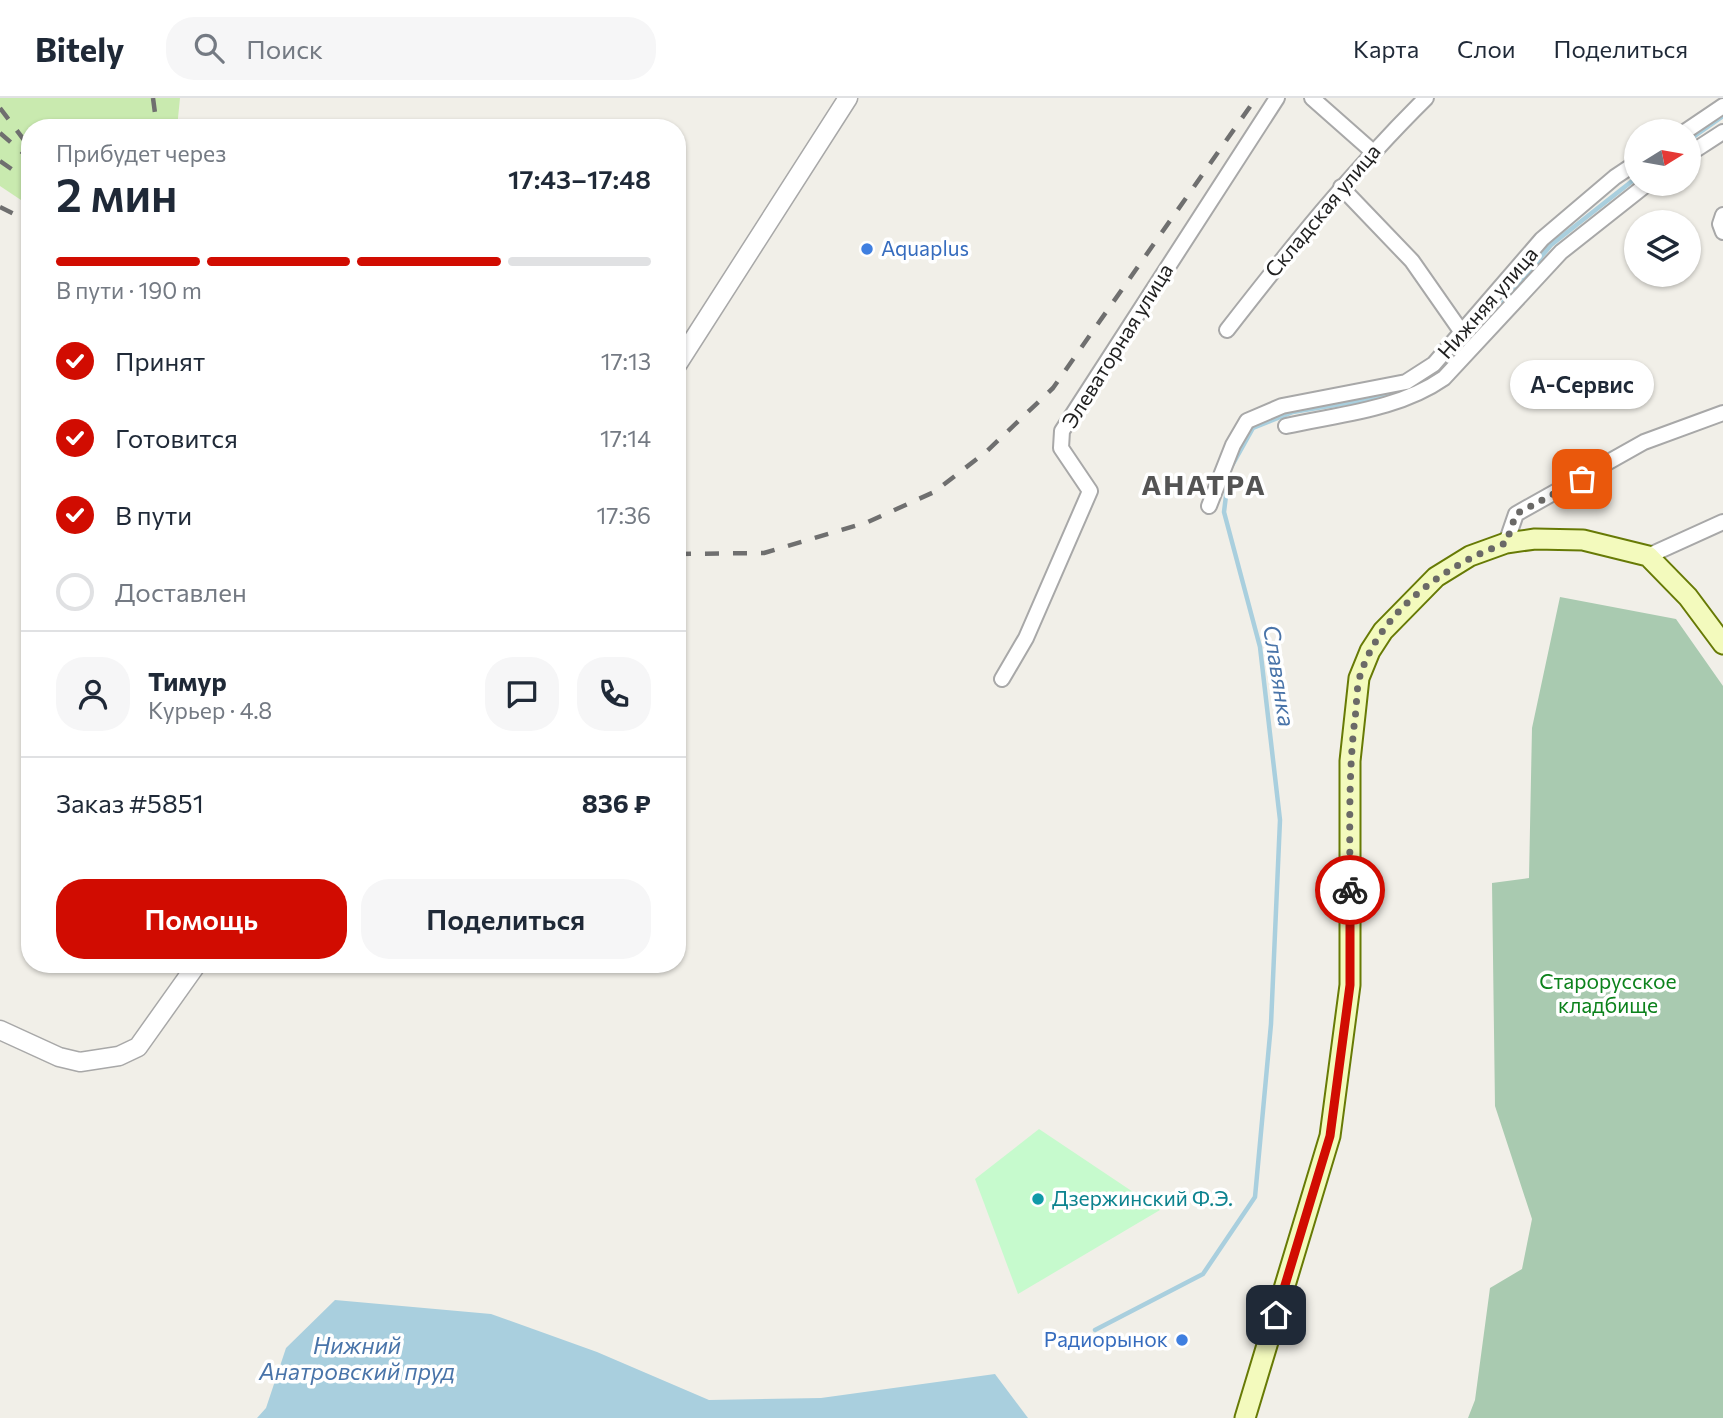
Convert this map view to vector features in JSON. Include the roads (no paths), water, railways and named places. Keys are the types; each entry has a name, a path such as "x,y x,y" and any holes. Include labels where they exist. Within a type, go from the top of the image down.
{"main road":[{"path":"1245,1418 1330,1136 1350,985 1350,761 1359,678 1370,651 1383,631 1436,577 1470,556 1506,543 1535,539 1583,540 1648,556 1688,597 1723,644"}],"street":[{"path":"686,351 849,98"},
{"name":"Элеваторная улица","path":"1002,679 1026,638 1090,491 1061,448 1062,431 1277,98"},
{"path":"1312,98 1372,151"},
{"name":"Складская улица","path":"1227,330 1372,151 1426,98"},
{"path":"1701,121 1723,106"},
{"path":"1701,146 1723,132"},
{"name":"Нижняя улица","path":"1209,506 1233,445 1247,421 1282,406 1406,382 1434,364 1463,334 1542,239 1624,171"},
{"path":"1342,187 1412,261 1433,287 1463,334"},
{"name":"Нижняя улица","path":"1286,426 1404,401 1444,378 1562,252 1632,196"},
{"path":"1723,215 1720,224 1723,232"},
{"path":"1506,543 1516,514 1644,442 1723,412"},
{"path":"1648,556 1723,522"},
{"path":"0,1030 59,1057 80,1062 119,1056 138,1046 191,973"}],"water":[{"name":"Нижний Анатровский пруд","path":"335,1300 491,1314 597,1352 709,1400 821,1398 995,1374 1028,1418 257,1418 266,1408 286,1348"}],"waterway":[{"name":"Славянка","path":"1701,132 1723,116"},
{"name":"Славянка","path":"1486,323 1551,245 1624,187"},
{"name":"Славянка","path":"1095,1330 1203,1274 1255,1197 1271,1024 1280,820 1260,647 1224,512 1229,471 1253,428 1293,412 1395,395 1439,372 1471,339"}],"railway":[{"path":"153,98 156,119"},
{"path":"686,554 764,553 868,522 934,492 986,452 1053,388 1256,98"},
{"path":"0,108 21,136"},
{"path":"0,133 21,151"},
{"path":"0,161 21,176"},
{"path":"0,207 21,218"}],"place":[{"name":"Aquaplus","path":"867,249"},
{"name":"А-Сервис","path":"1582,479"},
{"name":"Дзержинский Ф.Э.","path":"1038,1199"},
{"name":"Радиорынок","path":"1182,1340"}],"district":[{"name":"АНАТРА","path":"1204,485"}],"park label":[{"name":"Старорусское кладбище","path":"1608,994"}]}
